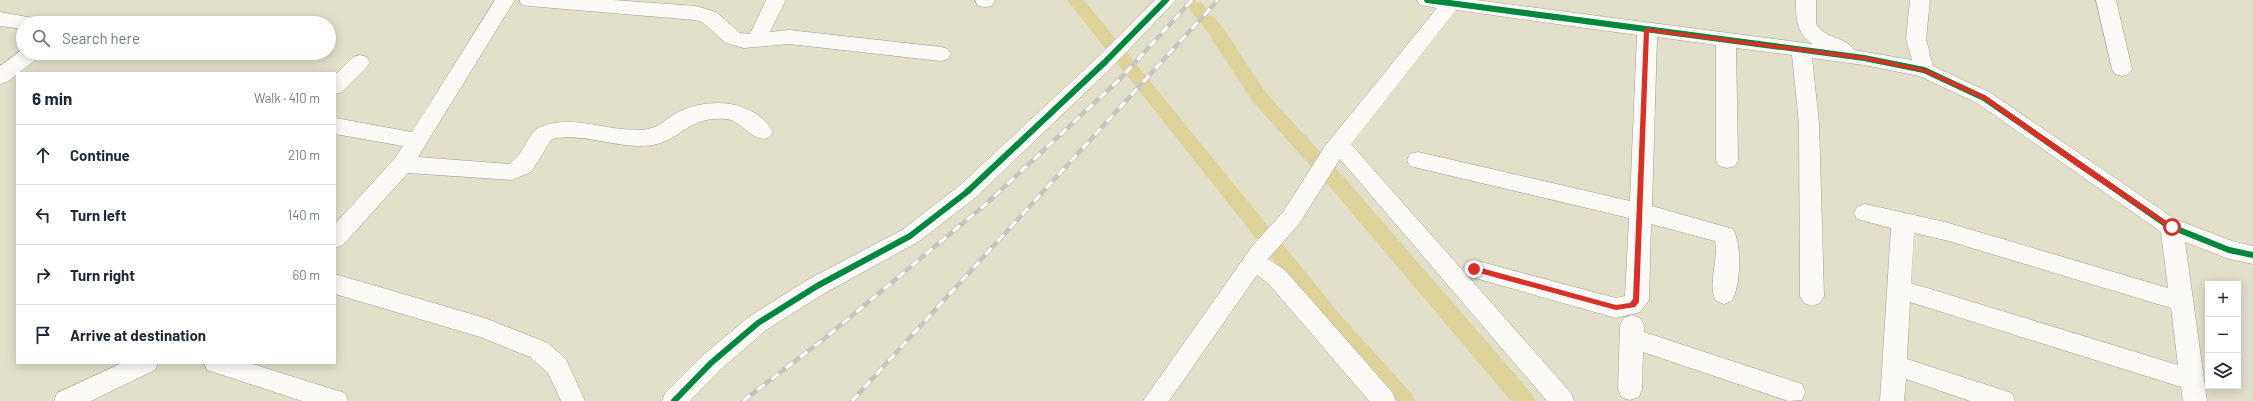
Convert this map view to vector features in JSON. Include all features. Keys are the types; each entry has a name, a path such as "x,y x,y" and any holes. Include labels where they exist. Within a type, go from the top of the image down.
{"street":[{"path":"336,238 403,164 505,0"},
{"path":"528,0 696,13 708,17 733,38 744,40 789,37 941,54"},
{"path":"758,39 764,20 776,0"},
{"path":"674,401 711,363 758,323 817,286 910,236 967,192 1105,62 1166,0"},
{"path":"1427,0 1864,58 1924,70 1984,98 2090,173 2172,227 2229,250 2253,255"},
{"path":"1806,0 1806,23 1813,33 1823,42 1864,58"},
{"path":"1920,0 1916,39 1924,70"},
{"path":"2106,0 2122,69"},
{"path":"1155,401 1258,256 1291,218 1336,148 1451,4"},
{"path":"0,19 16,21"},
{"path":"1474,269 1616,308 1632,305 1637,300 1647,30"},
{"path":"1726,40 1727,160"},
{"path":"1801,50 1809,123 1812,296"},
{"path":"0,77 22,60"},
{"path":"336,86 360,62"},
{"path":"403,164 512,172 523,166 545,133 559,129 576,129 649,138 660,136 669,132 683,119 706,112 733,112 743,115 762,132"},
{"path":"336,126 418,141"},
{"path":"1336,148 1562,401"},
{"path":"1418,160 1640,212 1725,235 1728,249 1724,294"},
{"path":"1865,213 1945,231 2182,302"},
{"path":"1892,401 1903,222"},
{"path":"1899,289 2194,390 2172,227"},
{"path":"1258,256 1384,401"},
{"path":"336,284 485,328 539,350 557,366 573,401"},
{"path":"1630,389 1632,305"},
{"path":"1631,338 1793,392"},
{"path":"66,401 144,364"},
{"path":"219,364 336,401"},
{"path":"1894,365 2003,401"}],"waterway":[{"path":"1075,0 1335,323 1404,401"},
{"path":"1196,7 1201,13"},
{"path":"1208,21 1220,36 1259,97 1342,188 1524,401"}],"railway":[{"path":"743,401 824,339 986,204 1120,79 1192,0"},
{"path":"852,401 1218,0"}],"cycle path":[{"path":"674,401 711,363 758,323 817,286 910,236 967,192 1105,62 1166,0"},
{"path":"1427,0 1864,58 1924,70 1984,98 2167,225 2229,250 2253,255"}],"route":[{"path":"1474,269 1616,308 1626,308 1637,300 1647,30 1864,58 1924,70 1984,98 2084,169 2172,227"}]}
